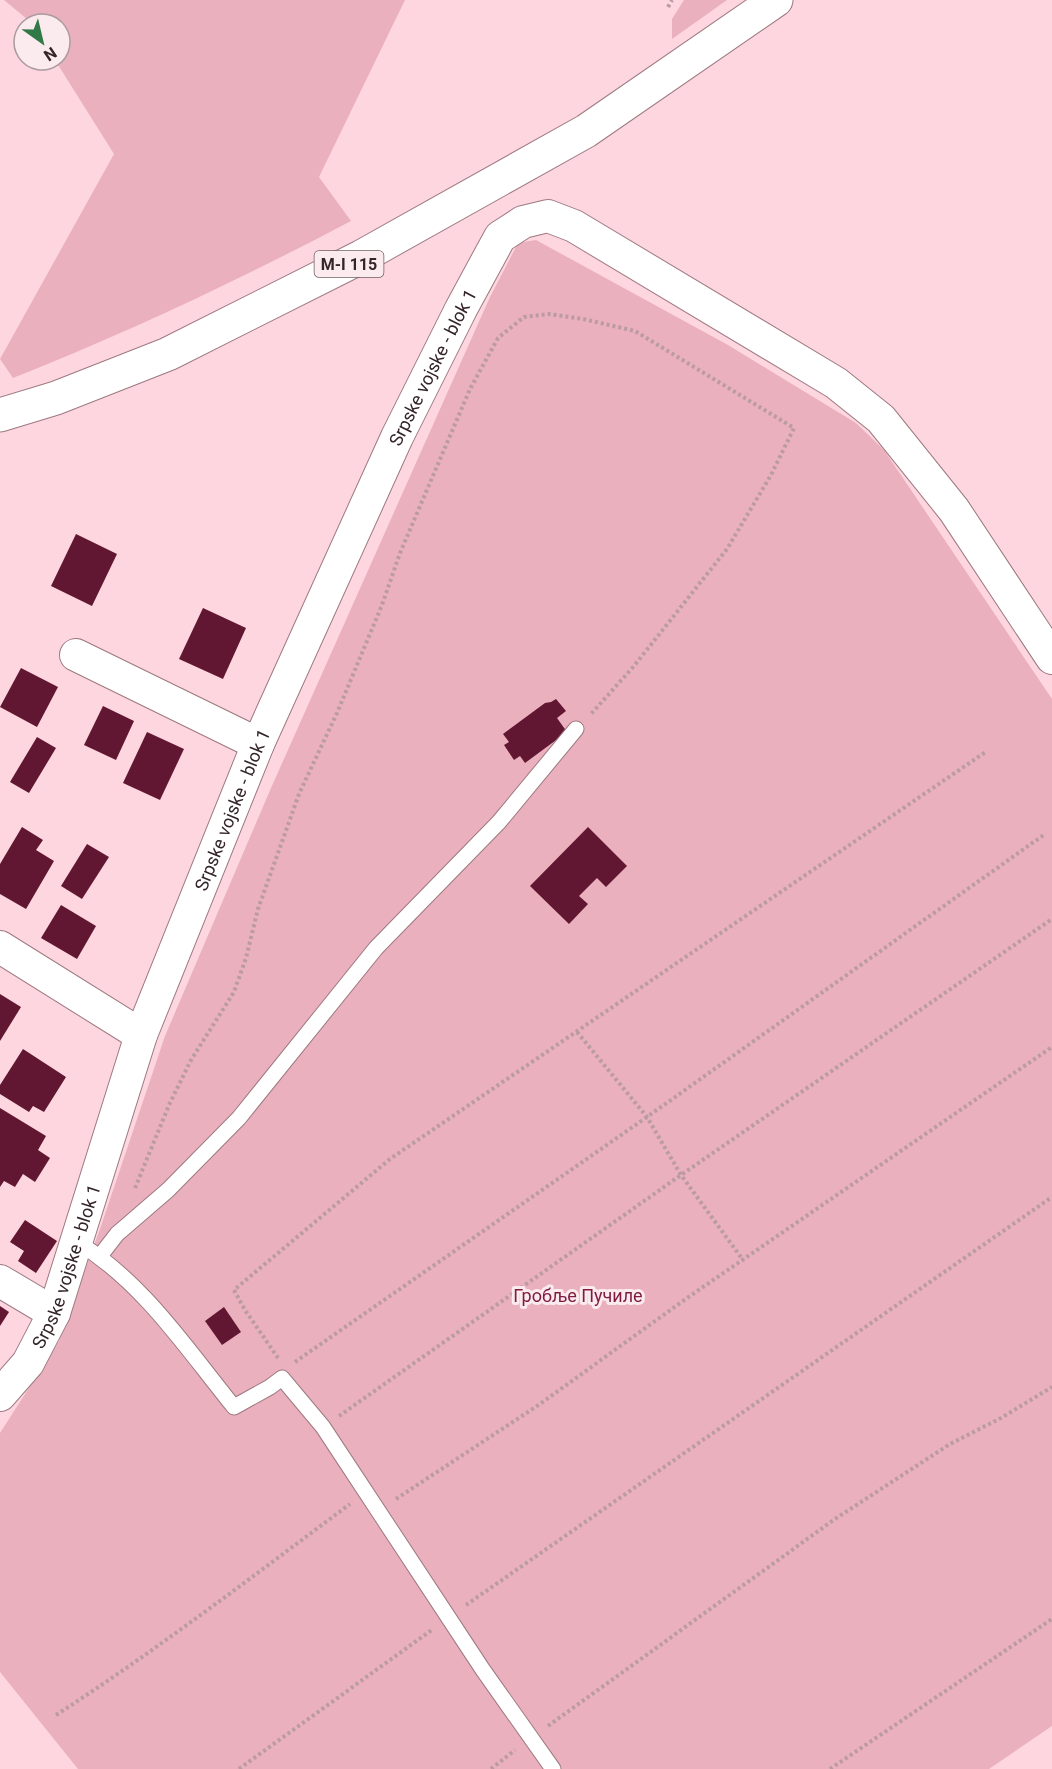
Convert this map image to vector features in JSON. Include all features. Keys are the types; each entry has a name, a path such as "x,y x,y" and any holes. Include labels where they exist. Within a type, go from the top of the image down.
{"main road":[{"name":"M-I 115","path":"0,415 56,398 168,354 361,257 586,131 776,0"}],"street":[{"name":"Srpske vojske - blok 1","path":"0,1395 28,1363 89,1249 141,1035 258,744 397,437 500,237 523,222 548,216 574,226 836,383 881,419 954,510 1052,658"},
{"path":"76,655 258,744"},
{"path":"0,947 141,1035"},
{"path":"0,1281 54,1313"}],"lane":[{"path":"553,1769 448,1618 323,1427 282,1378 234,1407 144,1296 89,1249 117,1234 168,1190 239,1118 376,948 500,822 576,729"}],"path":[{"path":"668,7 672,0"},
{"path":"134,1192 169,1105 191,1060 234,992 246,958 258,909 299,794 337,713 382,605 400,553 470,389 498,338 524,317 549,314 635,331 794,428 771,474 727,549 634,666 576,729"},
{"path":"280,1361 234,1290 390,1160 987,751"},
{"path":"290,1365 647,1117 1046,834"},
{"path":"323,1427 681,1175 1052,919"},
{"path":"578,1032 647,1117 681,1175 743,1260"},
{"path":"378,1511 537,1406 690,1296 1052,1047"},
{"path":"239,1769 448,1618 1052,1197"},
{"path":"491,1769 835,1519 950,1444 1001,1418 1052,1387"},
{"path":"56,1715 230,1594 366,1492"},
{"path":"830,1769 1052,1619"}],"green space":[{"path":"4,0 405,0 319,177 351,221 184,304 13,378 0,359 114,154 63,72 72,72 72,12 18,12"},
{"path":"684,0 727,0 672,39 672,19"},
{"name":"Гробље Пучиле","path":"536,240 728,345 856,423 884,450 1052,699 1052,1726 989,1769 78,1769 0,1672 0,1433 59,1341 101,1226 165,1036 271,788 490,297 518,243"}],"building":[{"path":"76,534 117,554 92,606 51,586"},
{"path":"203,608 246,628 223,679 179,659"},
{"path":"21,668 58,687 37,727 0,707"},
{"path":"556,699 566,711 557,718 567,732 525,763 520,756 514,760 504,745 509,742 503,734 545,703"},
{"path":"103,706 134,721 116,760 84,745"},
{"path":"147,732 184,749 160,800 123,783"},
{"path":"37,737 56,748 29,793 10,782"},
{"path":"22,827 43,840 36,850 54,861 26,909 0,894 0,864"},
{"path":"588,827 627,866 606,887 597,878 579,896 588,904 569,924 530,886"},
{"path":"87,844 109,857 82,899 61,886"},
{"path":"61,905 96,926 77,959 41,938"},
{"path":"0,994 21,1007 0,1041"},
{"path":"23,1049 66,1077 44,1112 33,1106 29,1112 0,1094 0,1085"},
{"path":"0,1108 46,1136 38,1150 50,1158 35,1182 23,1174 15,1187 4,1181 0,1187"},
{"path":"25,1220 57,1241 36,1273 18,1261 24,1251 10,1242"},
{"path":"0,1306 9,1312 0,1326"},
{"path":"224,1307 241,1332 222,1345 205,1321"}]}
